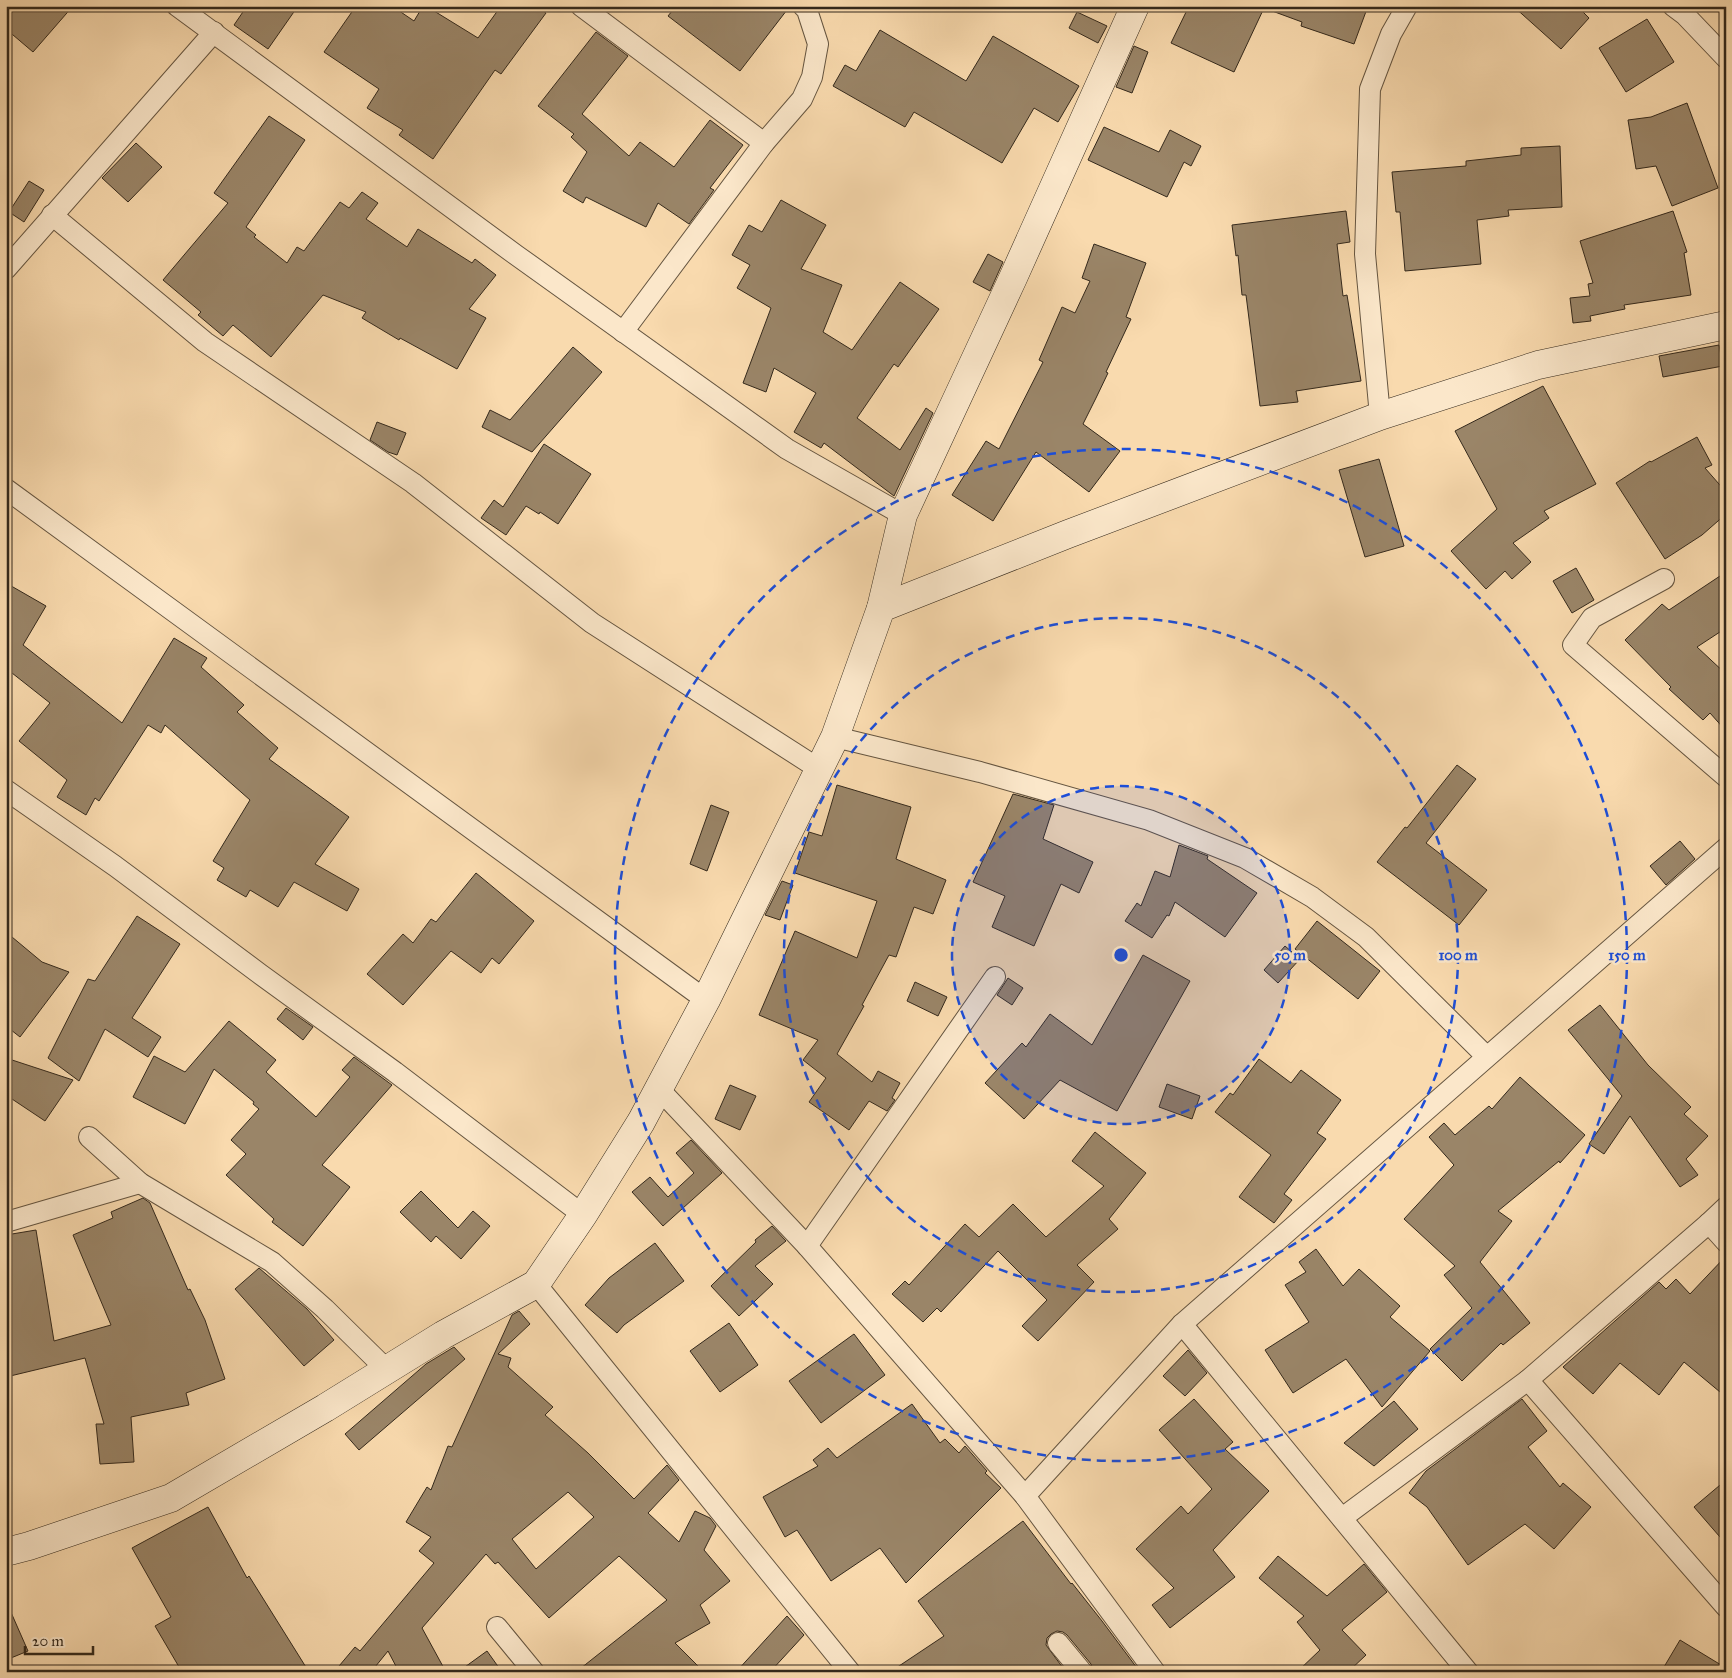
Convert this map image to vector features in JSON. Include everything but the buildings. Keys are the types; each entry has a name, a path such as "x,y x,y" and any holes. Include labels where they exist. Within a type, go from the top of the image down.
{"street":[{"path":"177,6 623,332 787,449 903,516"},
{"path":"581,6 764,143"},
{"path":"623,332 764,143 802,99 812,77 818,44 807,10 803,6"},
{"path":"6,1552 171,1498 443,1335 536,1284 583,1215 641,1122 706,1000 835,737 881,608 903,516 1018,269 1135,6"},
{"path":"1380,416 1365,254 1370,89 1391,34 1407,6"},
{"path":"1673,6 1726,58"},
{"path":"6,269 214,32"},
{"path":"52,215 205,342 413,483 592,623 819,769"},
{"path":"881,608 1068,534 1380,416 1538,366 1726,325"},
{"path":"6,488 706,1000"},
{"path":"1664,579 1592,618 1573,645 1726,777"},
{"path":"835,737 980,772 1149,820 1245,858 1312,897 1366,937 1486,1056"},
{"path":"6,790 115,866 252,969 395,1072 583,1215"},
{"path":"1025,1496 1182,1324 1486,1056 1726,848"},
{"path":"807,1246 995,976"},
{"path":"658,1089 807,1246 1025,1496 1155,1672"},
{"path":"89,1137 140,1183 272,1262 325,1309 387,1370"},
{"path":"6,1222 140,1183"},
{"path":"1342,1518 1528,1380 1709,1223 1726,1206"},
{"path":"1709,1223 1726,1242"},
{"path":"536,1284 850,1672"},
{"path":"1182,1324 1468,1672"},
{"path":"1528,1380 1726,1607"},
{"path":"497,1627 534,1672"},
{"path":"1058,1643 1082,1672"}]}
